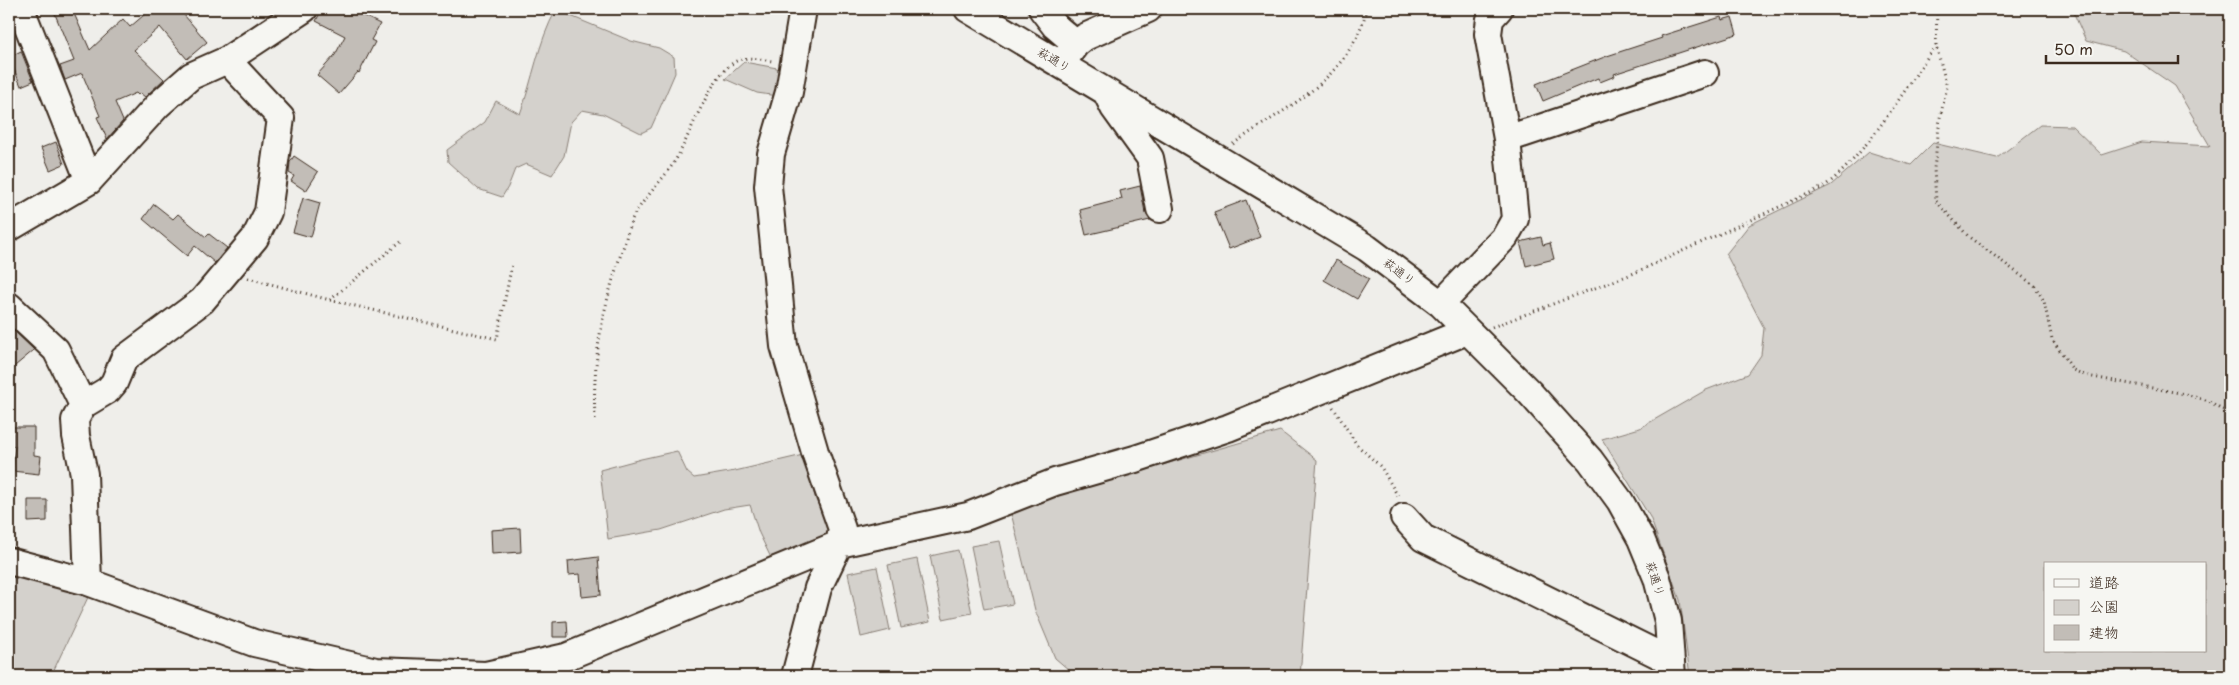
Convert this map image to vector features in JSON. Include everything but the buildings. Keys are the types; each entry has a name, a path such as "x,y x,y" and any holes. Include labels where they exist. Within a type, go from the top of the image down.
{"street":[{"path":"21,9 89,181"},
{"path":"9,228 89,181 164,99 191,76 227,60 304,9"},
{"path":"795,676 818,588 839,544 842,529 815,452 783,336 768,186 771,154 789,92 803,9"},
{"name":"萩通り","path":"968,9 1069,54 1106,92 1367,248 1441,304 1535,399 1590,460 1620,501 1641,539 1656,578 1668,621 1672,669"},
{"path":"1042,9 1055,26 1069,54 1085,36 1148,9"},
{"path":"1441,304 1505,238 1515,219 1507,139 1488,34 1490,19 1499,9"},
{"path":"88,582 84,474 76,436 76,420 83,405 108,390 114,383 124,359 202,301 256,238 268,212 277,158 281,118 227,60"},
{"path":"1507,139 1705,73"},
{"path":"1106,92 1114,108 1150,158 1160,209"},
{"path":"9,306 56,350 83,405"},
{"path":"9,561 88,582 254,643 376,671 486,675 566,657 839,544 968,516 1055,482 1135,459 1228,428 1326,387 1469,333"},
{"path":"1404,517 1423,538 1672,669"}],"path":[{"path":"1215,157 1305,96 1329,77 1346,58 1364,23 1368,9"},
{"path":"1937,9 1936,45 1946,87 1934,169 1936,201 1949,218 1969,237 2035,286 2044,301 2052,339 2073,370 2087,376 2185,394 2208,401 2230,414"},
{"path":"1469,333 1632,274 1823,187 1835,179 1870,138 1936,45"},
{"path":"595,419 594,394 598,340 616,270 635,213 676,160 719,76 739,60 750,58 774,61 792,69"},
{"path":"330,300 400,242"},
{"path":"228,272 330,300 497,339 512,264"},
{"path":"1326,387 1332,405 1357,445 1381,467 1399,496 1404,517"}],"green space":[{"path":"2072,9 2230,9 2230,676 1690,676 1680,600 1650,517 1602,439 1640,428 1706,390 1748,374 1761,355 1764,328 1726,254 1749,225 1831,185 1869,152 1911,165 1933,143 1997,158 2040,125 2072,126 2102,155 2142,142 2210,146 2175,86 2124,51 2086,41"},
{"path":"556,10 631,41 659,48 674,57 675,73 659,110 651,128 641,133 603,114 582,110 571,122 564,156 552,175 526,164 515,169 502,197 478,189 448,162 447,150 485,122 496,101 520,114 540,48"},
{"path":"744,62 777,68 784,77 778,96 757,93 725,79"},
{"path":"1280,431 1317,460 1300,676 1076,676 1055,658 1035,610 1010,509"},
{"path":"677,451 687,472 694,478 735,471 803,455 816,500 828,526 828,537 773,562 759,533 750,505 724,509 661,530 608,539 600,470"},
{"path":"999,541 1013,604 984,609 971,546"},
{"path":"958,550 972,613 943,619 930,556"},
{"path":"917,559 930,622 901,628 888,565"},
{"path":"877,567 890,630 861,637 848,573"},
{"path":"9,569 90,593 51,676 9,676"}]}
